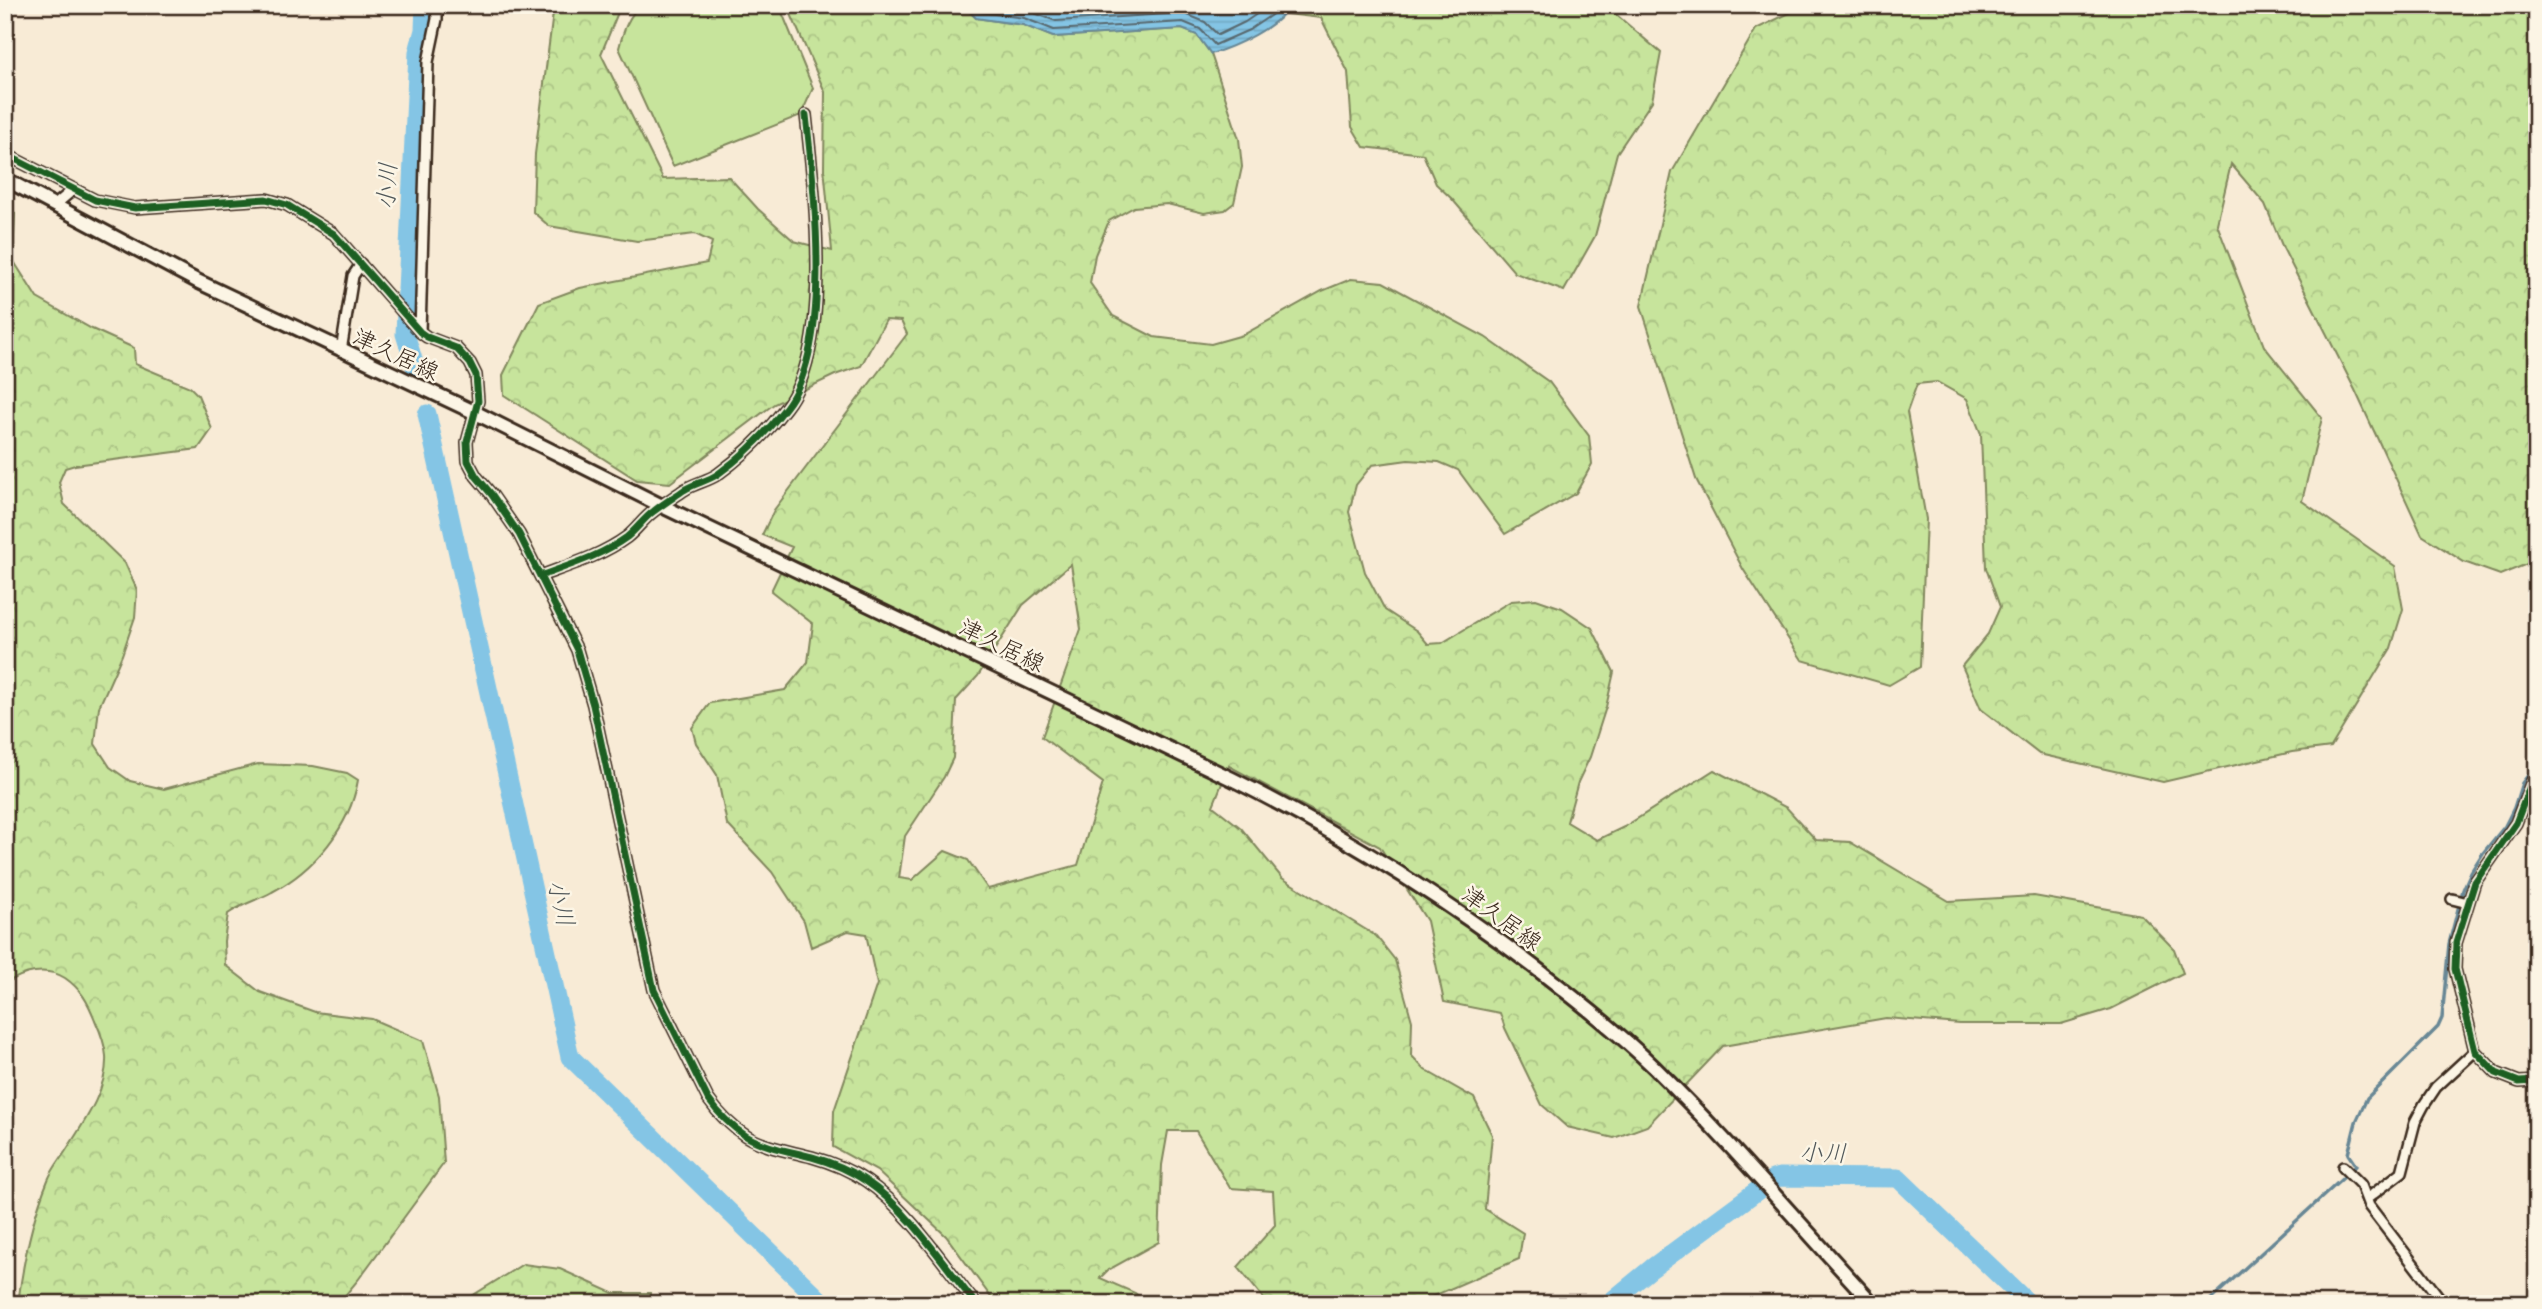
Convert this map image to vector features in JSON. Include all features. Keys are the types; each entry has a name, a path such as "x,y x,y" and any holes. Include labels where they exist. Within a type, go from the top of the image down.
{"main road":[{"name":"津久居線","path":"5,179 186,276 1292,809 1407,877 1483,928 1609,1027 1671,1084 1873,1304"}],"street":[{"path":"420,332 428,62 437,19 437,5"},
{"path":"540,576 594,557 628,536 653,511 688,488 716,475 753,443 787,406 800,384 808,362 815,314 816,210 806,115"},
{"path":"5,154 95,200 135,208 266,199 287,205 334,234 420,332 456,348 470,363 476,375 478,401 467,442 468,461 519,534 577,650 593,705 654,990 708,1099 718,1112 746,1136 814,1158 866,1181 907,1219 976,1304"},
{"path":"54,206 74,189"},
{"path":"341,351 352,276 361,264"},
{"path":"2537,775 2532,780 2516,823 2481,872 2456,943 2455,969 2475,1051 2496,1073 2519,1082 2537,1082"},
{"path":"2452,898 2468,903"},
{"path":"2368,1198 2402,1172 2415,1122 2424,1105 2436,1087 2475,1051"},
{"path":"2343,1167 2368,1198 2369,1206 2444,1304"}],"green space":[{"path":"554,5 621,5 601,54 663,179 729,177 758,209 794,241 832,251 824,167 825,92 787,5 963,5 976,18 1023,25 1053,37 1182,29 1197,35 1211,54 1239,139 1242,167 1234,203 1225,210 1204,213 1167,204 1134,207 1109,221 1095,255 1090,283 1113,316 1154,337 1211,344 1243,335 1322,291 1351,279 1383,282 1485,337 1549,382 1589,436 1592,464 1576,493 1505,534 1458,470 1439,462 1408,460 1372,465 1356,485 1349,512 1365,572 1385,610 1417,631 1428,644 1442,643 1511,601 1536,599 1562,608 1592,628 1614,672 1606,707 1590,757 1578,782 1567,822 1597,840 1624,827 1714,770 1787,808 1816,840 1850,842 1949,901 2034,896 2141,915 2174,949 2183,973 2111,1009 2061,1024 1960,1024 1886,1018 1723,1046 1647,1126 1614,1138 1567,1127 1542,1105 1500,1013 1444,1002 1427,921 1380,847 1229,766 1213,806 1241,828 1282,878 1376,936 1395,960 1412,1021 1411,1055 1425,1070 1474,1098 1492,1135 1485,1209 1523,1233 1519,1259 1415,1304 1268,1304 1238,1267 1275,1225 1273,1191 1230,1188 1196,1131 1168,1131 1162,1165 1159,1242 1108,1270 1100,1278 1135,1293 1148,1304 996,1304 946,1236 877,1171 833,1147 834,1111 877,984 866,934 848,931 811,947 804,921 772,872 727,824 717,775 696,743 692,728 710,703 785,690 808,662 813,624 771,591 792,547 762,535 774,510 907,334 901,321 886,320 861,366 835,375 774,404 670,483 637,480 504,395 503,375 539,303 580,288 707,263 712,242 695,234 637,241 549,226 533,212 535,154","holes":["1071,564 1081,629 1042,737 1103,783 1078,865 988,889 968,860 945,851 912,880 899,878 905,836 944,777 953,758 956,700 978,676 1023,605"]},
{"path":"641,5 779,5 813,88 801,115 673,166 619,48 629,19"},
{"path":"1289,5 1605,5 1661,53 1652,101 1617,153 1595,236 1564,291 1515,273 1436,184 1423,154 1364,147 1352,127 1348,72 1321,18 1286,14"},
{"path":"1806,5 2537,5 2537,203 2530,220 2537,224 2537,560 2500,575 2464,562 2422,535 2355,390 2283,248 2265,204 2231,164 2217,224 2264,346 2322,418 2302,501 2395,566 2403,609 2391,648 2331,747 2292,752 2163,782 2039,754 1981,709 1962,666 1988,634 2000,607 1986,568 1981,434 1967,399 1937,382 1917,384 1907,412 1926,519 1920,667 1889,685 1802,660 1743,569 1696,479 1641,306 1672,172 1756,29"},
{"path":"5,207 15,213 13,260 37,298 92,329 134,348 135,364 190,387 198,395 212,429 198,449 75,465 65,468 59,482 64,504 125,563 137,590 135,617 99,707 95,744 110,767 130,781 164,789 258,764 313,766 347,773 358,780 347,814 328,845 302,872 287,883 228,914 224,941 225,965 260,992 315,1012 372,1019 423,1041 439,1096 444,1163 338,1304 18,1304 29,1241 42,1195 98,1094 106,1069 106,1056 87,1002 80,991 65,978 42,971 19,976 5,984"},
{"path":"523,1264 560,1269 613,1293 650,1293 650,1304 459,1304"}],"water":[{"path":"963,5 1289,5 1276,21 1266,28 1211,54 1197,35 1182,29 1053,37 1023,25 976,18"}],"waterway":[{"name":"小川","path":"416,369 405,334 418,52 424,30 425,5"},
{"name":"小川","path":"427,414 570,1057 824,1304"},
{"path":"2206,1304 2356,1166 2348,1154 2356,1122 2367,1098 2438,1027 2442,1018 2449,944 2463,890 2483,853 2505,826 2522,783 2537,764"},
{"name":"小川","path":"1608,1304 1652,1268 1779,1177 1898,1178 2029,1304"}],"cycle path":[{"path":"540,576 617,544 665,503 727,467 755,443 786,407 801,380 816,307 816,224 806,115"},
{"path":"5,154 95,200 135,208 266,199 287,205 334,234 420,332 456,348 470,363 476,375 478,401 467,442 468,461 519,534 577,650 593,705 654,990 708,1099 746,1136 840,1167 882,1193 925,1238 976,1304"},
{"path":"2537,775 2532,781 2516,823 2475,882 2456,943 2455,969 2475,1051 2496,1073 2519,1082 2537,1081"}]}
